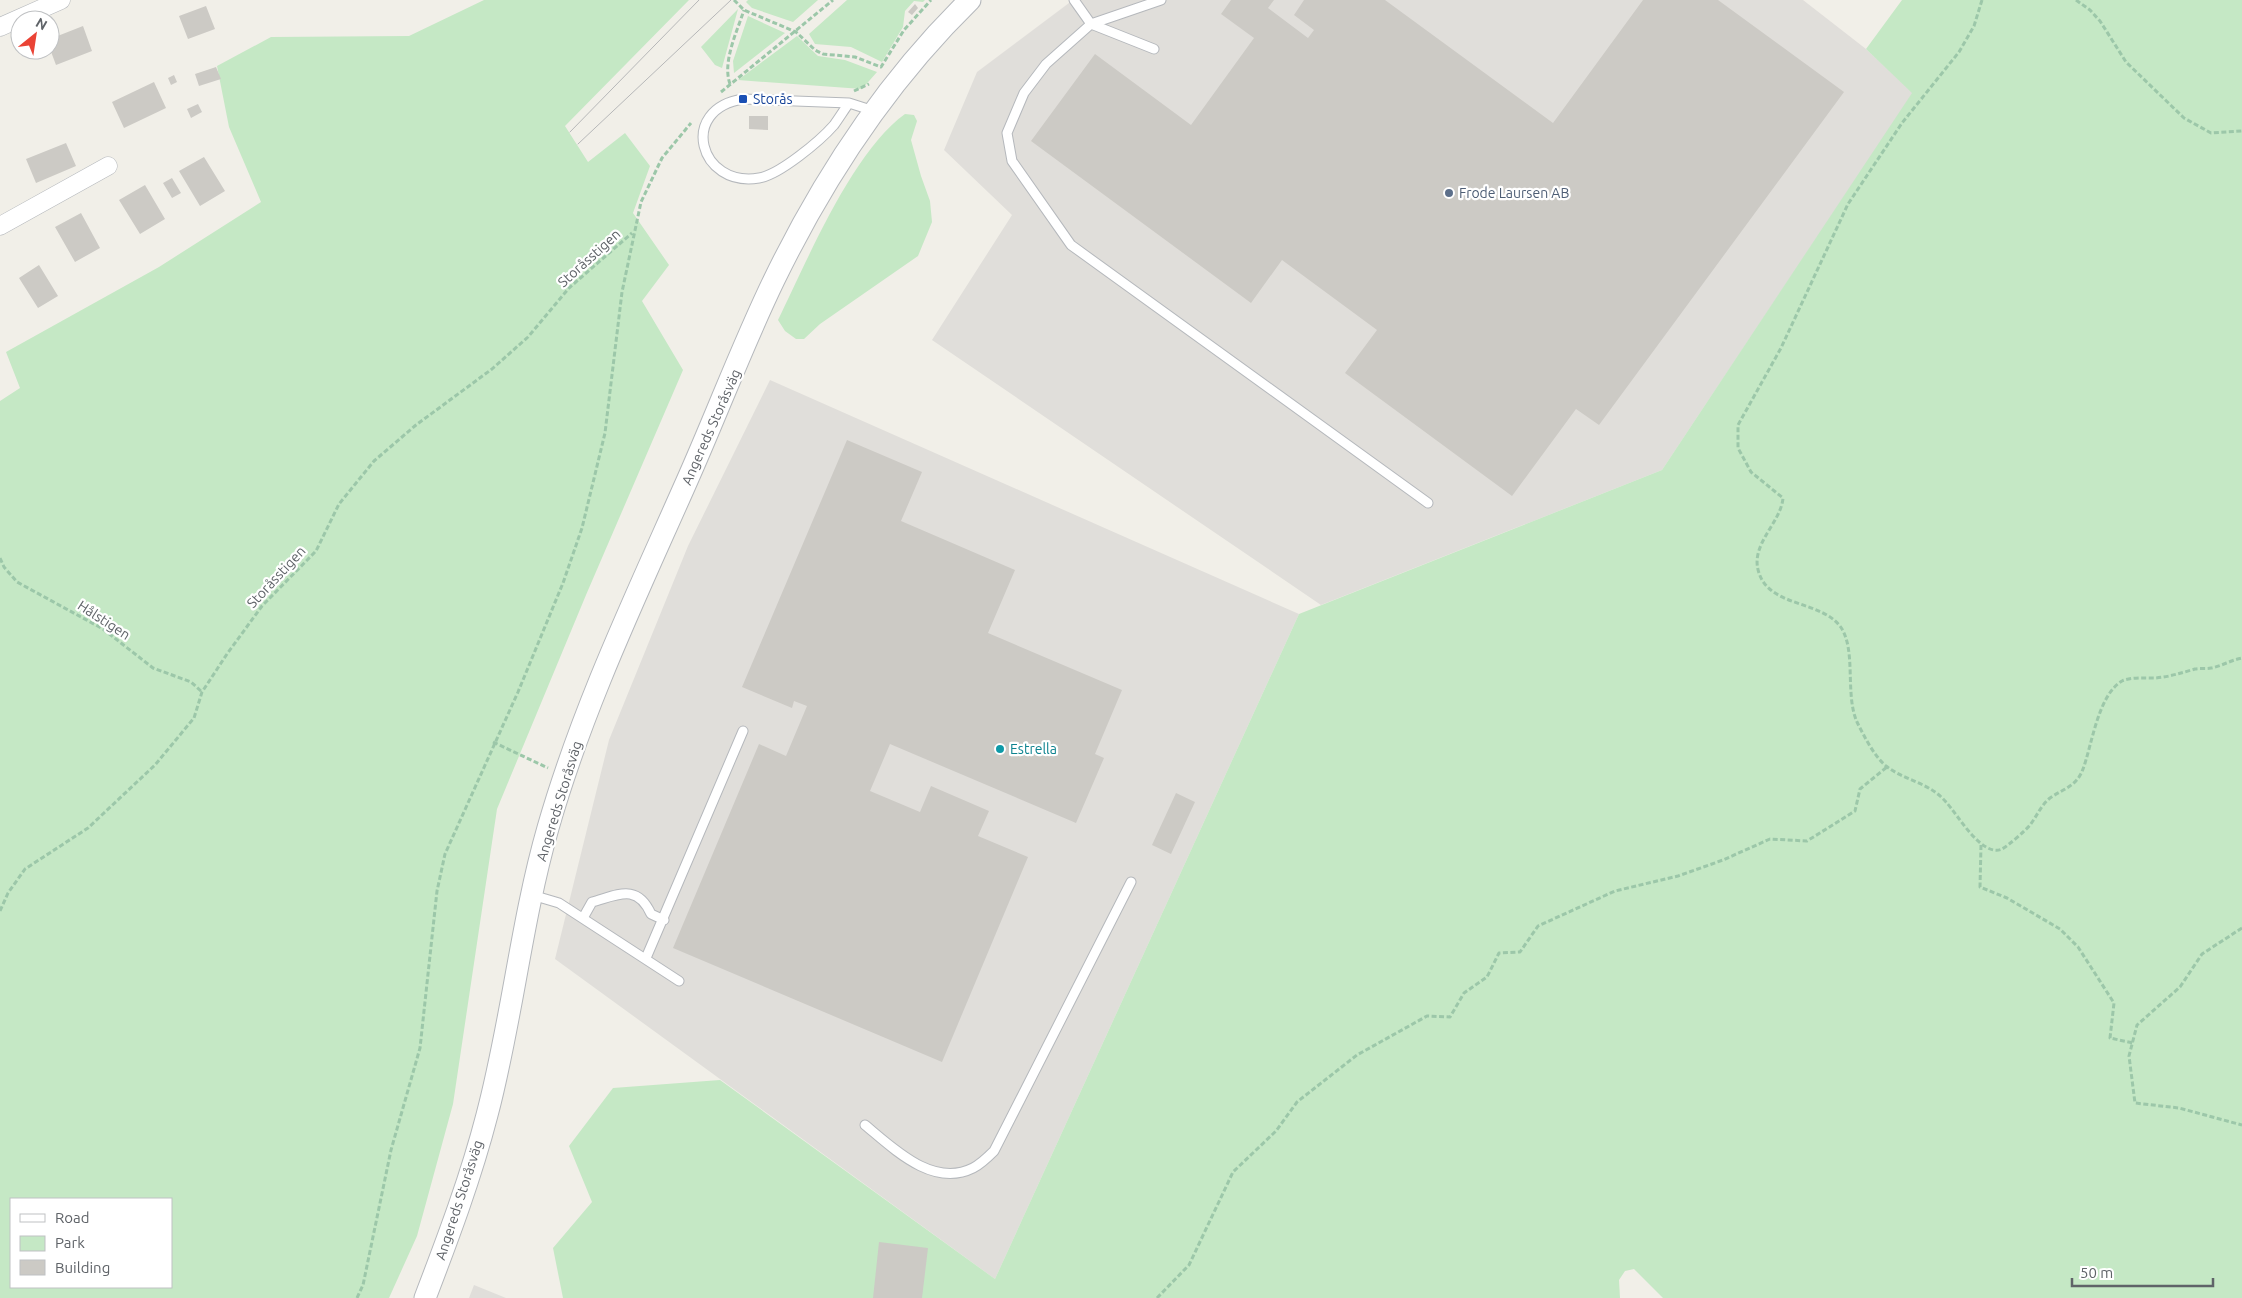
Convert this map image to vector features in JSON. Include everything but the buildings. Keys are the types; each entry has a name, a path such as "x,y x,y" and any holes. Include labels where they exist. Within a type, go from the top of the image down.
{"street":[{"path":"0,27 61,0"},
{"name":"Angereds Storåsväg","path":"425,1298 451,1232 487,1115 532,896 548,830 564,776 597,686 774,280 813,206 874,111 897,80 970,0"},
{"path":"0,226 108,166"}],"lane":[{"path":"1074,0 1092,24 1154,49"},
{"path":"1161,0 1092,24 1046,64 1024,93 1007,133 1012,161 1071,245 1428,503"},
{"path":"849,103 833,126 805,150 776,172 761,178 730,177 708,159 702,144 702,132 710,116 722,104 731,101 849,103 874,111"},
{"path":"646,958 664,920 743,731"},
{"path":"865,1125 902,1155 923,1167 948,1174 974,1168 994,1151 1131,882"},
{"path":"583,918 592,902 626,893 636,895 646,903 651,914 664,920"},
{"path":"532,896 558,903 679,981"}],"path":[{"path":"734,0 744,10 796,32 815,50 823,54 855,56 881,67"},
{"path":"796,32 833,0"},
{"path":"878,72 904,30 931,0"},
{"path":"1982,0 1974,26 1959,52 1902,123 1848,204 1780,348 1738,426 1738,448 1751,472 1783,498 1782,509 1766,535 1756,560 1759,575 1772,590 1787,599 1826,614 1842,629 1847,649 1856,720 1875,753 1887,767 1924,784 1941,796 1981,845 1992,850 2002,849 2030,824 2049,799 2073,785 2083,770 2086,754 2111,690 2124,680 2167,678 2197,669 2212,668 2229,660 2242,658"},
{"path":"2076,0 2090,10 2100,21 2126,62 2184,118 2211,133 2242,131"},
{"path":"733,88 727,72 744,10"},
{"path":"846,91 860,89 874,78"},
{"name":"Storåsstigen","path":"0,911 8,893 25,869 88,828 155,765 194,718 202,692 262,606 316,551 340,504 374,461 416,425 492,370 528,337 569,288 633,233 622,292 605,433 582,528 518,692 494,742"},
{"name":"Hålstigen","path":"0,558 4,567 17,582 103,629 153,668 191,682 202,692"},
{"path":"357,1298 364,1285 391,1150 420,1048 437,891 445,854 494,742 564,776"},
{"path":"1157,1298 1189,1265 1232,1172 1276,1131 1296,1102 1357,1055 1427,1016 1450,1017 1464,994 1487,977 1499,953 1520,952 1538,926 1615,891 1678,876 1723,860 1770,839 1807,841 1855,811 1860,789 1887,767"},
{"path":"1981,845 1980,887 2007,898 2052,924 2072,941 2114,1003 2110,1038 2133,1043"},
{"path":"2242,928 2202,954 2180,988 2137,1025 2129,1056 2135,1103 2179,1108 2242,1125"}],"shaded area":[{"path":"1073,0 1803,0 1866,49 1913,93 1662,470 1321,605 932,340 1012,215 944,150 977,72"},
{"path":"770,380 1299,614 995,1279 555,959 609,740 688,546"},
{"path":"474,1285 506,1298 469,1298"}],"green space":[{"path":"484,0 689,0 565,126 588,162 625,133 650,166 633,213 669,265 642,301 683,370 586,595 497,809 453,1104 417,1236 389,1298 0,1298 0,401 20,388 6,352 159,267 261,202 229,127 217,66 271,37 409,36"},
{"path":"748,0 818,0 793,22 752,8 746,2"},
{"path":"847,0 925,0 923,2 914,1 905,11 903,27 882,62 851,47 815,44 809,34"},
{"path":"1902,0 2242,0 2242,1298 1663,1298 1634,1269 1625,1271 1619,1280 1620,1298 563,1298 553,1248 592,1202 569,1146 613,1088 720,1080 995,1279 1299,614 1662,470 1912,93 1866,49"},
{"path":"738,9 722,68 715,65 701,47"},
{"path":"748,16 785,33 734,73 733,61"},
{"path":"797,36 818,56 845,60 877,72 862,89 738,80"},
{"path":"905,114 914,115 917,121 911,140 930,201 932,222 918,256 820,324 804,339 796,339 785,331 778,320 817,239 849,180 867,154 886,131"}],"tram line":[{"path":"570,132 699,0"},
{"path":"578,144 731,0"}],"place":[{"name":"Storås","path":"743,99"},
{"name":"Frode Laursen AB","path":"1449,193"},
{"name":"Estrella","path":"1000,749"}]}
